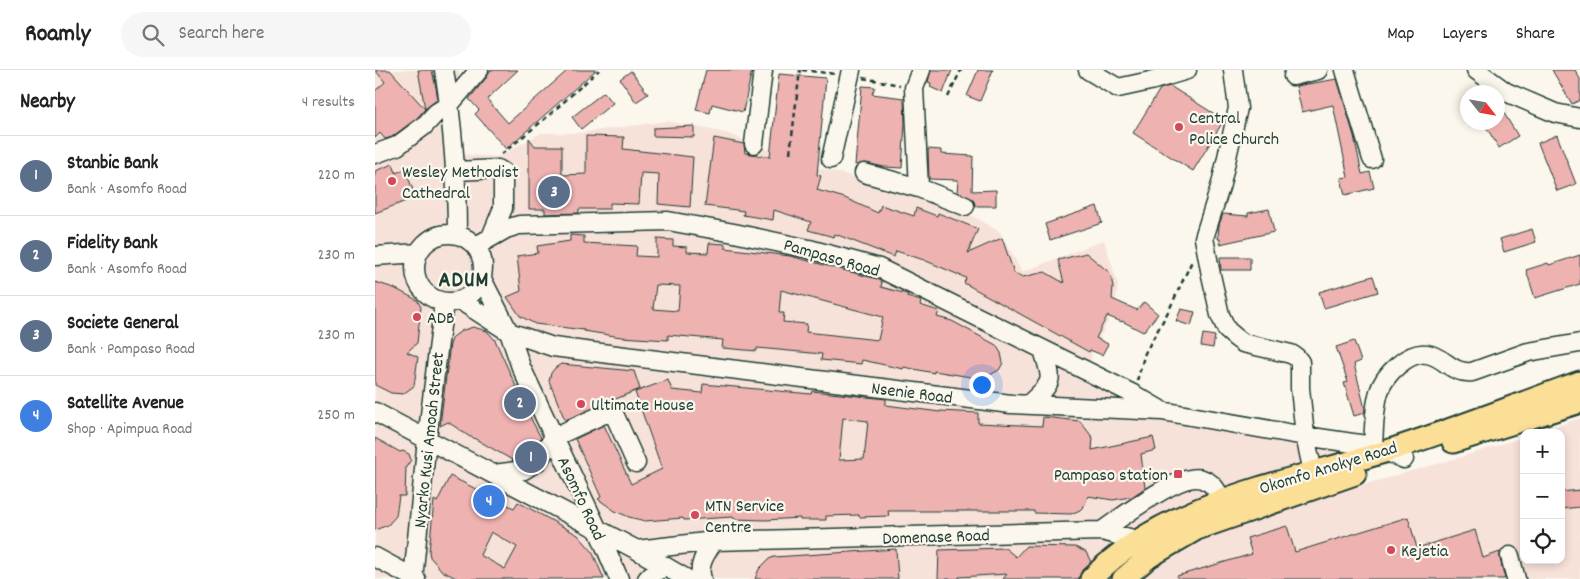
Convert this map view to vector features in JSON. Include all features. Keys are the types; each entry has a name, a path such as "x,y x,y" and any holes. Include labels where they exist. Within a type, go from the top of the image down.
{"main road":[{"name":"Okomfo Anokye Road","path":"1091,579 1143,548 1192,512 1313,472 1388,452 1578,387"},
{"name":"Okomfo Anokye Road","path":"1123,579 1143,548 1329,483 1388,452"}],"street":[{"path":"444,70 450,104 456,171 457,234"},
{"path":"378,152 397,146 424,126 436,113 450,104 479,70"},
{"path":"754,144 763,70"},
{"path":"919,188 914,88 921,70"},
{"path":"1088,70 1118,88 1151,81 1187,70"},
{"path":"1233,70 1238,108 1221,184 1204,238 1211,275 1220,315 1227,330 1243,344 1291,354 1300,362 1300,388 1305,436 1313,472"},
{"path":"1293,76 1318,70"},
{"path":"1345,70 1372,159"},
{"path":"1476,70 1506,92 1555,113 1580,118"},
{"path":"831,159 850,73"},
{"path":"456,171 497,169 503,172 503,208 491,237"},
{"path":"864,173 919,188 965,206"},
{"name":"Pampaso Road","path":"476,246 506,229 519,225 668,221 735,232 809,249 879,268 1133,394 1162,411"},
{"path":"445,234 457,234 476,246 484,267 482,279 477,289 470,296 453,301 438,301 420,287 416,276 415,264 425,244 435,237 445,234"},
{"path":"375,256 419,253"},
{"path":"482,279 509,332"},
{"path":"453,301 509,332"},
{"name":"Nyarko Kusi Amoah Street","path":"414,579 427,439 453,301"},
{"name":"Nsenie Road","path":"509,332 553,347 1028,405 1162,411 1388,452"},
{"name":"Asomfo Road","path":"509,332 521,367 619,579"},
{"path":"1388,452 1379,391 1396,365 1412,356 1426,354 1463,373 1473,372 1528,352 1580,343"},
{"path":"1028,405 1047,386 1051,376 1043,350"},
{"path":"375,412 637,550 687,579"},
{"path":"494,474 524,470 538,461 554,437 606,413 611,413 615,416 636,462"},
{"path":"1102,531 1150,497 1175,483 1200,478 1214,485 1222,501"},
{"name":"Domenase Road","path":"637,550 714,541 1102,531 1143,548"},
{"path":"702,579 700,572 703,558 714,541"},
{"path":"1510,556 1516,579"},
{"path":"375,558 414,579"},
{"path":"647,579 665,567"}],"path":[{"path":"493,154 503,153 547,117 599,70"},
{"path":"791,153 801,70 850,73 914,88"},
{"path":"948,97 961,70"},
{"path":"1133,394 1145,353 1169,310 1192,260"}],"shaded area":[{"path":"375,70 459,70 460,154 497,157 541,133 578,133 667,121 726,133 807,165 943,199 1000,232 1022,272 1104,240 1118,284 1115,307 1092,353 1088,372 1207,419 1382,446 1213,500 1090,579 375,579"},
{"path":"1580,418 1580,579 1136,579 1175,550 1284,507 1520,438 1520,564 1565,564 1565,429 1547,429"}],"building":[{"path":"375,70 390,70 425,109 417,118 392,137 385,139 380,133 375,138 375,91 385,82"},
{"path":"418,70 432,70 438,99 425,109"},
{"path":"490,70 518,70 487,99 508,123 568,70 596,70 506,149 475,114 479,110 469,99 487,77"},
{"path":"706,70 752,70 743,112 712,104 710,113 696,110"},
{"path":"931,70 952,70 943,93 930,87 931,83 928,82"},
{"path":"978,70 993,70 980,101 967,96"},
{"path":"1552,70 1575,70 1580,79 1580,100 1572,104"},
{"path":"631,71 648,94 636,102 620,79"},
{"path":"779,74 826,78 817,175 821,176 817,190 845,198 878,213 881,205 914,216 916,208 937,216 938,213 978,229 968,253 1002,238 1014,273 1023,277 1045,272 1064,283 1058,260 1086,253 1110,273 1113,286 1112,299 1137,310 1144,302 1158,314 1143,332 1122,321 1107,316 1096,338 1108,344 1102,355 1090,350 1089,352 964,283 966,278 924,260 896,251 894,257 835,234 834,237 808,230 811,222 774,210 773,220 743,215 744,211 705,206 714,138 744,144 745,153 770,157"},
{"path":"1337,79 1354,136 1362,174 1370,172 1374,188 1345,195 1341,178 1348,177 1333,105 1302,112 1296,86"},
{"path":"862,86 875,87 872,94 904,98 905,123 902,168 866,163 855,165"},
{"name":"Central Police Church","path":"1170,86 1224,120 1193,171 1133,133 1160,89"},
{"path":"604,92 613,103 581,129 572,117"},
{"path":"1505,115 1518,136 1499,148 1488,130 1505,130"},
{"path":"694,126 694,137 653,136 653,128"},
{"path":"1557,135 1576,184 1557,191 1538,143"},
{"path":"586,136 624,137 623,149 693,157 690,207 658,204 659,174 641,173 639,204 610,203 610,209 579,209 579,213 545,214 545,209 529,209 529,138 535,146 562,146 562,175 586,174"},
{"path":"928,149 941,150 941,154 973,156 972,191 996,190 996,206 975,206 973,199 957,192 958,180 929,179"},
{"name":"Wesley Methodist Cathedral","path":"393,164 396,173 405,169 413,190 403,194 406,201 375,213 375,171"},
{"path":"1097,206 1102,223 1050,240 1045,224"},
{"path":"1269,209 1274,232 1220,244 1220,239 1218,239 1219,225 1223,214 1248,216 1248,213"},
{"path":"1532,229 1536,242 1504,252 1500,239"},
{"path":"570,235 584,236 584,243 637,246 636,256 657,257 657,239 673,240 673,246 687,247 687,252 708,253 709,243 725,244 725,248 790,256 877,279 882,282 881,287 908,294 907,297 921,301 920,305 939,311 937,317 952,321 996,345 1001,353 1003,363 999,370 983,379 904,367 903,369 862,360 861,364 821,360 822,354 757,348 757,351 722,348 723,340 668,335 668,340 621,337 535,324 520,316 507,297 521,291 517,256 538,253 537,246 570,241","holes":["656,285 680,286 678,311 653,309","781,290 883,317 878,340 806,332 807,324 783,322 784,313 779,313"]},
{"path":"1580,255 1580,284 1535,298 1526,270"},
{"path":"1220,257 1250,257 1250,270 1221,270"},
{"path":"1373,276 1378,292 1324,308 1319,292"},
{"path":"375,282 394,288 417,300 421,307 417,343 407,352 418,357 414,386 403,394 391,393 375,385"},
{"path":"1181,309 1195,312 1191,326 1176,321"},
{"path":"473,327 487,331 495,340 541,438 530,453 520,460 514,461 470,437 448,422 440,426 450,344 453,337 461,331"},
{"path":"1203,334 1215,336 1213,348 1201,346"},
{"path":"1354,341 1361,361 1354,364 1365,409 1364,413 1354,416 1344,383 1348,382 1336,347"},
{"name":"Ultimate House","path":"561,364 634,371 640,389 565,420 549,381 551,373"},
{"path":"668,380 672,390 702,393 703,384 811,394 812,391 886,399 886,405 940,412 978,413 978,423 1042,426 1043,417 1080,421 1093,438 1092,450 1153,437 1156,450 1141,454 1145,488 1130,498 1113,500 1088,496 1084,506 1071,514 1034,513 1034,511 888,511 889,516 826,516 826,520 800,520 800,518 734,519 733,517 645,521 615,511 598,499 601,497 575,439 604,425 631,484 662,469 635,392","holes":["843,418 868,421 864,459 839,460"]},
{"path":"375,438 400,452 403,451 409,454 411,460 406,467 405,496 399,496 396,516 388,525 375,530"},
{"path":"450,476 514,508 518,502 578,535 592,551 604,579 458,579 442,571 430,557 434,500 437,502","holes":["491,532 517,547 505,569 480,555"]},
{"path":"1580,490 1580,507 1565,509 1565,492"},
{"name":"Kejetia","path":"1408,517 1417,548 1475,530 1483,558 1500,552 1505,579 1178,579 1177,576 1252,554 1247,538 1287,526 1295,552"},
{"path":"1026,546 1075,547 1086,552 1091,562 1082,570 1079,579 1003,579 1007,574 959,577 959,579 938,579 939,550 1005,548 1016,557"},
{"path":"896,549 898,579 755,579 759,569 769,559 774,557"}],"place":[{"name":"Central Police Church","path":"1179,127"},
{"name":"Wesley Methodist Cathedral","path":"392,181"},
{"name":"Societe General","path":"554,192"},
{"name":"ADB","path":"417,317"},
{"name":"Fidelity Bank","path":"520,403"},
{"name":"Ultimate House","path":"581,404"},
{"name":"Stanbic Bank","path":"531,457"},
{"name":"Pampaso station","path":"1178,474"},
{"name":"Satellite Avenue","path":"489,501"},
{"name":"MTN Service Centre","path":"695,515"},
{"name":"Kejetia","path":"1391,550"}],"district":[{"name":"ADUM","path":"464,278"}]}
